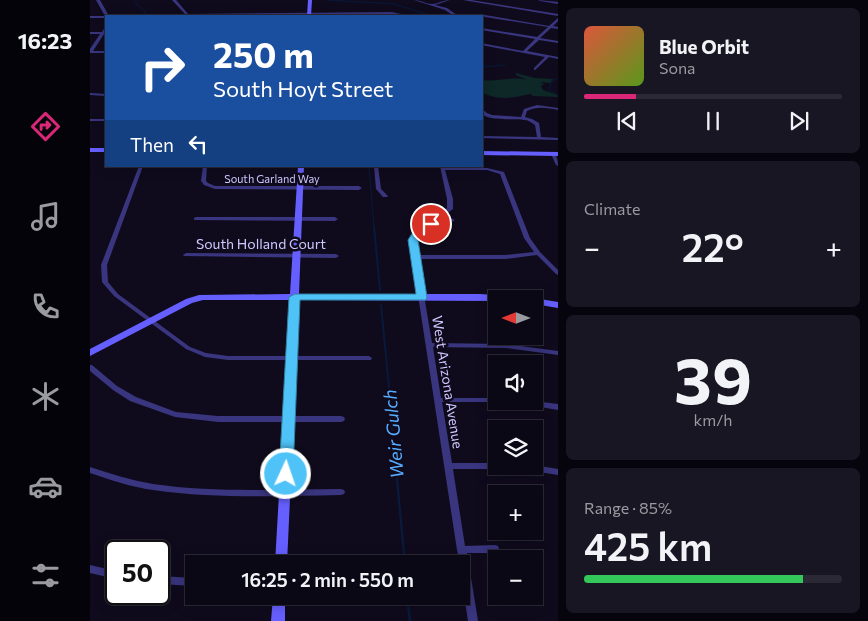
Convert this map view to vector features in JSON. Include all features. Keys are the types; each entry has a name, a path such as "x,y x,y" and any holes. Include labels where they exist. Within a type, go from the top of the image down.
{"main road":[{"path":"310,0 310,15"},
{"path":"90,150 105,150"},
{"path":"483,153 555,154"},
{"path":"282,555 301,167"},
{"path":"90,353 198,298 488,298"},
{"path":"543,303 558,304"},
{"path":"278,621 279,605"}],"street":[{"path":"174,0 187,15"},
{"path":"416,0 446,9 455,15"},
{"path":"433,5 448,0"},
{"path":"465,0 558,15"},
{"path":"540,0 558,3"},
{"path":"90,2 99,1 106,15"},
{"path":"337,15 392,13 402,15"},
{"path":"483,16 558,28"},
{"path":"90,17 105,17"},
{"path":"524,52 558,20"},
{"path":"483,29 558,42"},
{"path":"90,33 104,33"},
{"path":"90,52 104,33"},
{"path":"483,44 558,58"},
{"path":"90,52 105,52"},
{"path":"535,69 548,56"},
{"path":"90,94 105,94"},
{"path":"523,118 525,110 531,107 544,106 558,109"},
{"path":"483,112 491,116 523,118 537,124 539,138"},
{"path":"90,120 105,120"},
{"path":"483,137 558,139"},
{"path":"555,154 558,164"},
{"path":"142,167 105,261 103,274 105,282 113,292 188,348 205,355 224,358 368,358"},
{"name":"South Garland Way","path":"205,167 203,181 215,187 359,188"},
{"path":"376,167 379,190 385,196"},
{"path":"452,220 443,216 450,209 451,204 442,168 487,169 502,173 527,238 538,253 558,273"},
{"name":"West Arizona Avenue","path":"443,216 414,236 413,242 472,621"},
{"path":"196,219 335,219"},
{"path":"415,257 504,258 538,253"},
{"name":"South Holland Court","path":"186,255 336,256"},
{"path":"430,345 506,346 558,352"},
{"path":"90,367 128,397 164,411 207,418 340,419"},
{"path":"438,400 488,400"},
{"path":"543,405 558,407"},
{"path":"448,466 488,466"},
{"path":"90,470 121,480 162,489 204,492 341,492"},
{"path":"543,470 558,472"},
{"path":"461,550 495,549"},
{"path":"90,569 105,572"},
{"path":"170,581 185,581"}],"green space":[{"path":"516,73 535,78 553,79 550,83 540,82 544,84 541,86 543,90 558,95 558,97 533,96 530,94 499,98 483,93 483,80 527,80 516,75"}],"waterway":[{"name":"Weir Gulch","path":"136,0 136,4 146,12 143,15"},
{"path":"327,0 394,4 429,15"},
{"path":"484,67 505,65"},
{"path":"558,78 552,81 549,89 558,96"},
{"name":"Weir Gulch","path":"369,167 374,227"},
{"name":"Weir Gulch","path":"374,226 380,290"},
{"name":"Weir Gulch","path":"381,305 390,397"},
{"name":"Weir Gulch","path":"389,396 404,555"},
{"name":"Weir Gulch","path":"408,605 410,621"}],"route":[{"path":"286,474 295,297 422,297 413,238 431,224"}]}
